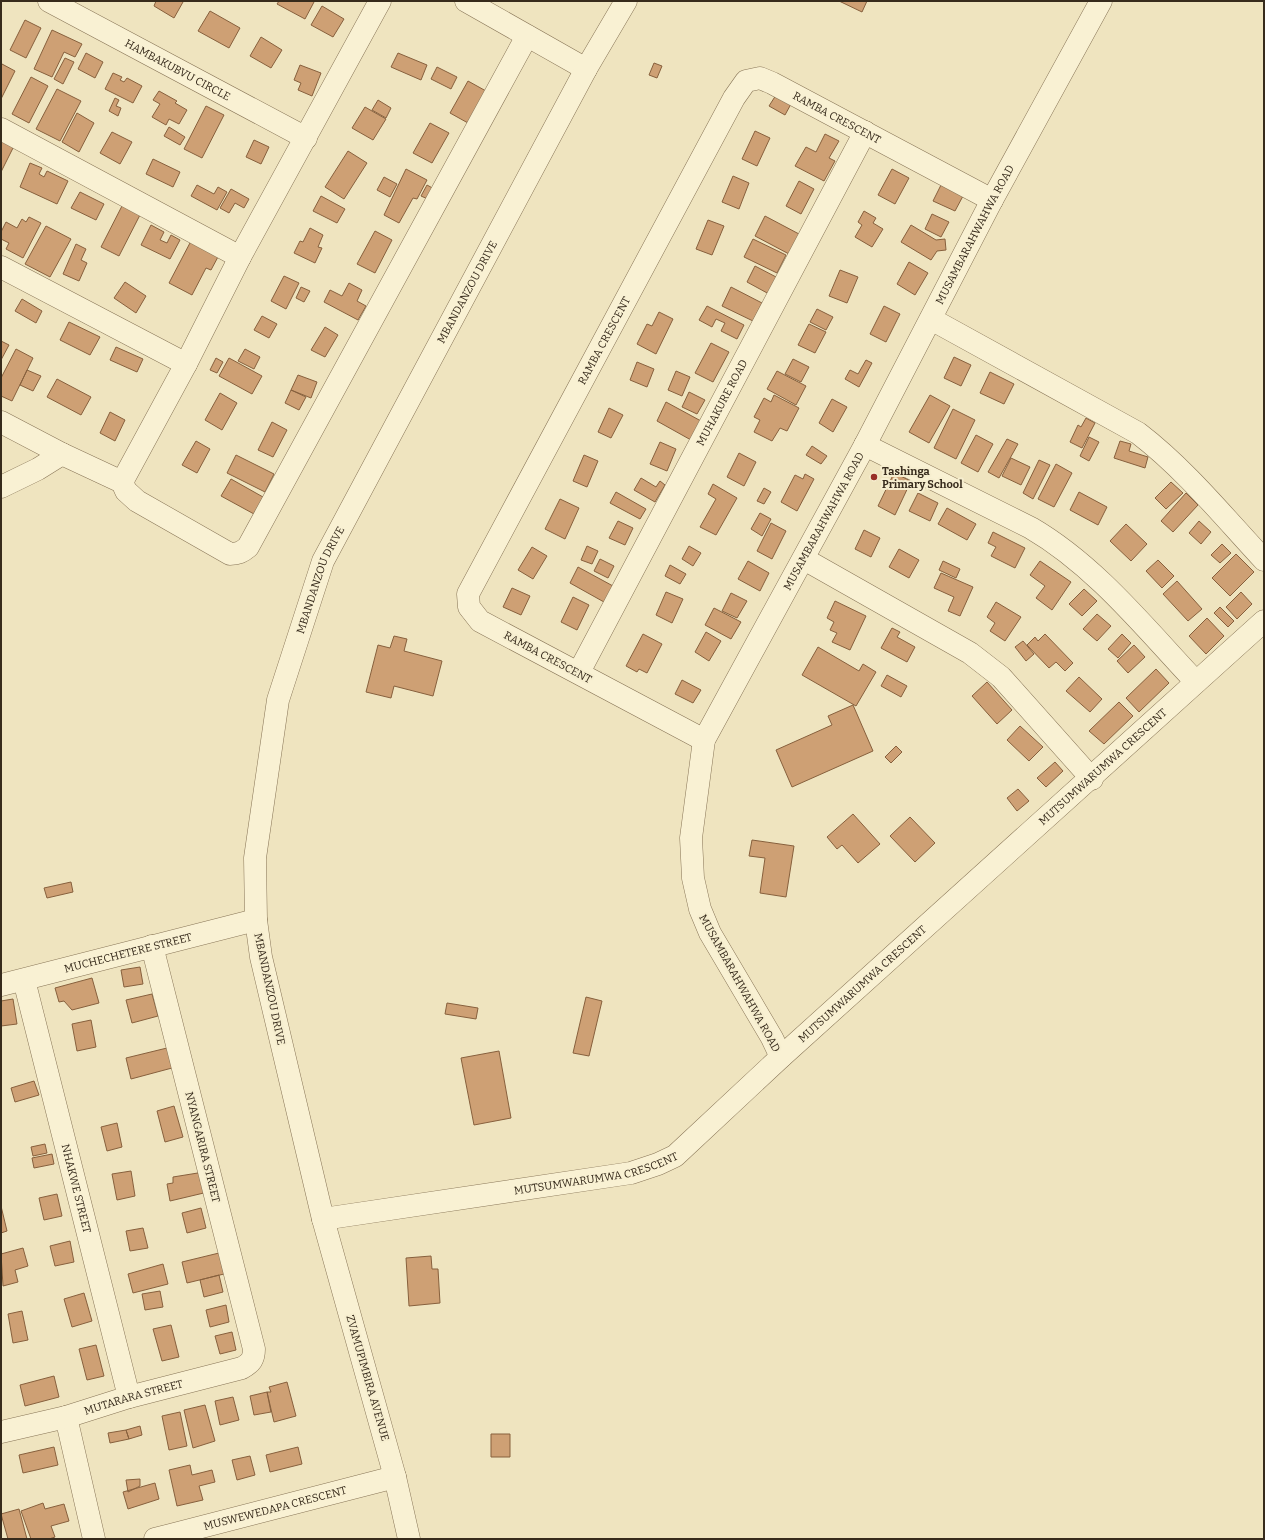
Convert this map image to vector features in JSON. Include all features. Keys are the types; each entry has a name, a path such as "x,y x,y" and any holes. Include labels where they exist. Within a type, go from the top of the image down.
{"street":[{"name":"HAMBAKUBVU CIRCLE","path":"49,1 306,138"},
{"path":"122,482 186,364 240,257 380,1"},
{"path":"466,1 586,69"},
{"name":"MBANDANZOU DRIVE","path":"323,1219 261,957 256,920 255,858 278,700 323,561 586,69 626,1"},
{"name":"MUSAMBARAHWAHWA ROAD","path":"781,1057 772,1038 710,933 700,909 693,878 691,838 704,740 804,559 992,200 1101,1"},
{"path":"1,422 62,454 122,482 129,496 230,554 238,554 248,547 527,36"},
{"name":"RAMBA CRESCENT","path":"704,740 579,672 480,621 469,607 468,594 734,98 746,81 760,78 772,83 992,200"},
{"path":"1,129 240,257"},
{"name":"MUHAKURE ROAD","path":"579,672 865,132"},
{"path":"1,267 186,364"},
{"path":"930,319 1138,433 1157,448 1186,476 1264,560"},
{"path":"865,445 1050,539 1093,574 1196,682"},
{"path":"1,487 38,469 62,454"},
{"path":"804,559 970,653 995,672 1092,779"},
{"name":"MUTSUMWARUMWA CRESCENT","path":"323,1219 630,1173 658,1164 675,1156 781,1057 1092,779 1264,621"},
{"name":"MUCHECHETERE STREET","path":"1,986 256,920"},
{"name":"NYANGARIRA STREET","path":"152,946 254,1349"},
{"name":"NHAKWE STREET","path":"24,980 129,1397"},
{"name":"ZVAMUPIMBIRA AVENUE","path":"323,1219 395,1477 409,1539"},
{"name":"MUTARARA STREET","path":"1,1432 66,1417 129,1397 242,1368 254,1357 254,1349"},
{"path":"66,1417 94,1539"},
{"name":"MUSWEWEDAPA CRESCENT","path":"155,1539 395,1477"}],"building":[{"path":"156,1 183,2 174,18 154,6"},
{"path":"279,1 314,2 305,19 277,4"},
{"path":"839,1 867,1 862,12"},
{"path":"322,6 344,19 333,37 311,25"},
{"path":"210,11 240,28 229,48 198,31"},
{"path":"25,20 41,28 26,58 10,50"},
{"path":"52,30 82,44 75,57 64,52 52,77 34,69"},
{"path":"261,37 282,50 271,68 250,56"},
{"path":"86,53 103,62 95,78 78,69"},
{"path":"398,53 427,65 421,80 391,67"},
{"path":"65,58 74,62 63,84 54,79"},
{"path":"654,63 662,66 657,78 649,75"},
{"path":"2,64 15,71 1,99 1,67"},
{"path":"300,65 321,73 312,96 298,90 301,83 294,80"},
{"path":"437,67 457,77 451,89 431,79"},
{"path":"113,73 122,77 120,80 124,82 127,78 142,86 133,103 105,89"},
{"path":"31,77 48,86 29,123 12,114"},
{"path":"468,81 486,91 468,123 450,113"},
{"path":"57,89 81,101 60,141 36,129"},
{"path":"159,91 177,101 175,103 187,110 179,124 169,119 166,125 152,117 160,104 153,100"},
{"path":"776,95 791,104 785,115 769,106"},
{"path":"115,98 119,100 116,106 121,108 118,116 109,111"},
{"path":"378,100 391,108 386,118 372,110"},
{"path":"206,106 224,115 202,158 184,149"},
{"path":"365,107 386,119 373,140 352,128"},
{"path":"77,113 94,123 79,152 62,142"},
{"path":"430,123 449,133 432,163 413,153"},
{"path":"169,127 185,137 180,145 164,136"},
{"path":"755,131 770,138 757,166 742,159"},
{"path":"112,132 132,142 120,164 100,153"},
{"path":"825,134 839,141 829,158 835,161 824,181 795,166 806,147 816,152"},
{"path":"1,137 15,144 1,172"},
{"path":"254,140 269,147 261,164 246,157"},
{"path":"348,151 367,163 344,199 325,187"},
{"path":"153,159 180,172 173,187 146,174"},
{"path":"30,163 42,168 39,174 44,177 47,171 68,181 57,204 20,187"},
{"path":"406,169 427,180 417,199 413,198 399,223 384,215"},
{"path":"892,169 909,178 895,204 878,195"},
{"path":"733,176 749,183 739,209 722,202"},
{"path":"384,177 397,184 390,197 377,190"},
{"path":"799,181 814,189 801,214 786,206"},
{"path":"197,185 214,194 218,187 227,192 217,210 191,196"},
{"path":"427,185 436,190 430,200 421,196"},
{"path":"941,185 963,196 955,211 933,201"},
{"path":"231,189 249,199 244,208 235,203 229,213 220,208"},
{"path":"80,192 104,204 96,220 71,208"},
{"path":"321,196 345,209 337,223 313,211"},
{"path":"123,204 141,213 119,256 101,247"},
{"path":"864,211 876,218 873,223 883,229 872,247 855,237 862,225 858,222"},
{"path":"932,214 949,222 941,237 925,229"},
{"path":"765,216 799,234 789,254 755,236"},
{"path":"29,217 41,223 23,258 6,249 9,243 1,239 1,232 6,222 17,228 22,219 26,222"},
{"path":"708,220 724,226 712,255 696,249"},
{"path":"151,225 164,232 160,240 167,243 171,235 180,240 170,259 141,245"},
{"path":"911,225 936,240 945,239 946,250 937,251 931,260 901,242"},
{"path":"46,226 71,239 50,277 25,264"},
{"path":"310,228 323,235 318,247 322,248 315,263 294,253 300,241 303,242"},
{"path":"375,231 392,240 375,273 357,264"},
{"path":"753,239 786,255 777,273 744,257"},
{"path":"191,241 219,255 211,270 206,268 192,295 169,283"},
{"path":"76,244 86,249 81,260 87,263 79,281 63,274"},
{"path":"909,262 928,273 915,295 897,284"},
{"path":"755,266 778,278 769,294 747,282"},
{"path":"840,270 858,277 847,303 829,296"},
{"path":"284,276 299,283 286,309 271,301"},
{"path":"125,282 146,296 136,313 114,298"},
{"path":"349,283 362,290 357,301 366,306 358,320 324,302 330,290 342,296"},
{"path":"301,287 310,291 304,302 296,298"},
{"path":"731,287 762,303 753,321 722,306"},
{"path":"22,299 42,311 36,323 15,311"},
{"path":"707,306 744,325 737,339 721,331 725,323 716,319 712,327 699,320"},
{"path":"884,306 900,314 886,342 870,334"},
{"path":"817,309 833,317 826,330 810,322"},
{"path":"659,312 673,319 656,354 637,344 647,324 652,326"},
{"path":"262,316 277,324 269,338 254,330"},
{"path":"69,322 100,337 90,355 60,340"},
{"path":"809,324 826,332 815,353 798,345"},
{"path":"325,327 338,335 325,357 311,350"},
{"path":"1,341 9,345 1,360"},
{"path":"711,343 729,352 713,382 695,373"},
{"path":"116,347 143,359 137,372 110,360"},
{"path":"16,349 33,358 12,401 1,396 1,378"},
{"path":"245,349 260,357 254,369 238,361"},
{"path":"954,357 971,365 961,386 944,378"},
{"path":"216,358 223,362 217,373 210,370"},
{"path":"229,358 262,376 252,394 219,376"},
{"path":"793,359 809,367 801,382 785,374"},
{"path":"866,360 872,363 859,387 845,379 850,370 858,374"},
{"path":"637,362 654,369 647,387 630,380"},
{"path":"27,370 41,376 33,391 20,385"},
{"path":"676,371 690,377 682,396 668,390"},
{"path":"777,371 806,386 796,405 767,389"},
{"path":"990,372 1014,384 1004,404 980,393"},
{"path":"298,375 317,382 311,398 291,390"},
{"path":"57,379 91,397 81,415 47,397"},
{"path":"291,390 306,397 299,410 285,403"},
{"path":"689,392 705,400 697,414 682,407"},
{"path":"220,393 237,403 222,430 205,420"},
{"path":"774,395 799,408 787,431 780,428 772,441 754,432 760,420 754,417 764,398 771,402"},
{"path":"930,395 950,406 929,443 909,432"},
{"path":"832,399 847,407 833,432 819,423"},
{"path":"666,402 701,421 691,440 657,421"},
{"path":"609,408 623,415 611,438 598,432"},
{"path":"953,409 975,420 956,459 934,448"},
{"path":"110,412 125,420 115,441 100,433"},
{"path":"1086,418 1095,423 1082,448 1070,442 1078,425 1081,427"},
{"path":"272,422 287,430 273,457 258,450"},
{"path":"976,435 993,444 978,472 961,463"},
{"path":"1089,437 1099,442 1089,461 1080,456"},
{"path":"1007,439 1018,444 999,478 988,472"},
{"path":"196,441 210,449 197,473 182,465"},
{"path":"1120,441 1131,444 1129,451 1148,457 1145,468 1114,458"},
{"path":"660,442 676,449 667,471 650,464"},
{"path":"812,446 827,456 821,464 806,455"},
{"path":"739,453 756,462 744,486 727,477"},
{"path":"236,455 274,474 265,492 227,473"},
{"path":"584,455 598,461 587,487 573,481"},
{"path":"1011,458 1030,467 1021,485 1002,476"},
{"path":"1039,460 1050,465 1033,499 1023,493"},
{"path":"1056,464 1072,473 1054,507 1038,499"},
{"path":"894,473 911,481 895,515 878,506"},
{"path":"805,474 814,479 797,511 781,502 795,475 803,479"},
{"path":"641,478 656,487 660,481 665,485 655,502 634,490"},
{"path":"231,479 263,497 254,514 221,496"},
{"path":"1171,482 1183,493 1166,509 1155,498"},
{"path":"713,484 737,498 716,535 700,527 716,499 708,494"},
{"path":"764,488 771,492 764,504 757,501"},
{"path":"616,492 646,509 640,519 610,503"},
{"path":"1079,492 1107,507 1098,525 1070,510"},
{"path":"918,493 938,503 930,521 909,511"},
{"path":"1186,493 1198,505 1173,532 1161,521"},
{"path":"560,499 579,508 565,539 545,529"},
{"path":"947,508 976,524 967,540 938,524"},
{"path":"760,513 771,519 762,536 751,529"},
{"path":"618,521 633,528 625,545 609,538"},
{"path":"1199,521 1211,532 1201,544 1189,533"},
{"path":"771,523 786,531 772,559 757,551"},
{"path":"1126,524 1147,544 1131,561 1110,541"},
{"path":"864,530 880,538 871,557 855,549"},
{"path":"993,532 1025,548 1015,568 991,556 996,547 988,543"},
{"path":"1222,544 1231,553 1220,563 1211,555"},
{"path":"587,546 598,551 592,564 581,560"},
{"path":"689,546 701,553 693,566 682,559"},
{"path":"532,547 547,556 533,579 518,570"},
{"path":"899,549 919,560 909,578 889,567"},
{"path":"1236,554 1254,572 1230,596 1212,578"},
{"path":"600,559 614,566 608,578 594,571"},
{"path":"1158,560 1174,576 1162,588 1146,571"},
{"path":"748,561 769,573 760,591 738,579"},
{"path":"943,561 960,569 956,578 939,570"},
{"path":"1040,561 1071,582 1052,610 1036,598 1045,586 1030,575"},
{"path":"670,565 686,574 680,584 665,576"},
{"path":"578,567 613,586 604,602 570,583"},
{"path":"941,573 973,587 960,616 948,611 954,597 934,588"},
{"path":"1177,581 1202,609 1188,621 1163,594"},
{"path":"512,588 530,596 521,615 503,607"},
{"path":"1084,589 1097,601 1082,616 1069,604"},
{"path":"666,592 683,599 672,623 656,615"},
{"path":"1241,592 1252,604 1237,619 1226,607"},
{"path":"731,593 747,601 737,618 722,611"},
{"path":"573,597 589,605 577,630 561,622"},
{"path":"835,601 866,616 850,650 832,642 837,633 830,630 834,622 827,618"},
{"path":"996,602 1021,617 1005,641 990,631 995,623 987,617"},
{"path":"1220,607 1234,621 1228,627 1214,613"},
{"path":"714,608 741,622 731,639 705,625"},
{"path":"1097,614 1111,626 1097,641 1083,629"},
{"path":"1207,618 1224,636 1206,654 1189,636"},
{"path":"892,628 900,632 897,637 915,647 907,662 881,648"},
{"path":"706,632 721,641 709,661 695,652"},
{"path":"643,634 662,644 647,673 639,669 637,672 626,666"},
{"path":"1045,634 1073,663 1065,671 1056,662 1049,668 1027,645 1035,637 1038,641"},
{"path":"1122,634 1131,643 1118,658 1108,649"},
{"path":"394,636 407,639 404,651 442,661 433,696 394,686 391,698 366,692 378,645 390,648"},
{"path":"1023,641 1034,654 1026,661 1015,647"},
{"path":"1134,645 1145,657 1128,673 1117,661"},
{"path":"818,647 859,671 863,664 876,672 856,706 802,675"},
{"path":"1156,669 1169,683 1139,712 1126,698"},
{"path":"887,675 907,686 901,697 881,686"},
{"path":"1079,677 1102,699 1090,712 1066,691"},
{"path":"682,680 701,690 693,703 675,694"},
{"path":"987,682 1012,710 997,724 972,696"},
{"path":"1119,702 1133,716 1104,744 1089,731"},
{"path":"853,705 873,751 792,787 776,750 832,725 828,716"},
{"path":"1020,726 1043,747 1029,761 1007,740"},
{"path":"896,746 902,752 891,763 885,757"},
{"path":"1055,762 1063,771 1046,787 1037,778"},
{"path":"1018,789 1029,801 1017,811 1007,798"},
{"path":"853,814 880,844 858,863 842,845 837,849 827,837"},
{"path":"910,817 935,843 915,862 890,836"},
{"path":"752,840 794,846 786,897 760,893 765,858 749,856"},
{"path":"71,882 73,892 47,898 44,888"},
{"path":"140,967 143,984 124,987 121,970"},
{"path":"92,978 99,1003 72,1010 64,1001 59,1002 55,988"},
{"path":"152,994 158,1016 132,1023 126,1000"},
{"path":"586,997 602,1001 589,1056 573,1053"},
{"path":"13,999 17,1024 1,1026 1,1001"},
{"path":"447,1003 478,1008 476,1019 445,1014"},
{"path":"91,1020 96,1047 77,1051 72,1024"},
{"path":"167,1048 172,1068 131,1079 126,1058"},
{"path":"499,1051 511,1118 474,1125 461,1058"},
{"path":"34,1081 39,1095 15,1102 11,1088"},
{"path":"174,1106 183,1137 165,1142 157,1111"},
{"path":"117,1123 122,1147 107,1151 101,1127"},
{"path":"45,1144 47,1153 33,1156 31,1147"},
{"path":"52,1154 54,1164 34,1168 32,1158"},
{"path":"131,1171 135,1196 117,1200 112,1174"},
{"path":"204,1172 208,1192 170,1201 167,1184 173,1183 173,1177"},
{"path":"57,1194 62,1216 44,1220 39,1198"},
{"path":"1,1206 7,1231 1,1233"},
{"path":"201,1208 206,1228 187,1233 182,1213"},
{"path":"143,1228 148,1248 130,1251 126,1231"},
{"path":"70,1241 74,1262 55,1266 50,1246"},
{"path":"23,1248 28,1266 15,1270 18,1282 3,1286 1,1254"},
{"path":"219,1253 224,1274 187,1283 182,1262"},
{"path":"431,1256 432,1269 438,1269 440,1303 409,1306 406,1258"},
{"path":"163,1264 168,1284 133,1293 128,1274"},
{"path":"219,1275 223,1292 204,1297 200,1280"},
{"path":"160,1291 163,1307 145,1310 142,1294"},
{"path":"84,1293 92,1321 72,1327 64,1299"},
{"path":"226,1305 229,1322 210,1327 206,1310"},
{"path":"22,1311 28,1340 13,1343 8,1314"},
{"path":"171,1325 179,1357 162,1361 153,1329"},
{"path":"232,1332 236,1350 220,1354 215,1336"},
{"path":"96,1345 104,1376 87,1380 79,1349"},
{"path":"54,1376 59,1397 25,1406 20,1385"},
{"path":"287,1382 296,1416 274,1422 267,1392 271,1392 269,1387"},
{"path":"267,1392 271,1412 254,1415 250,1396"},
{"path":"233,1397 239,1420 220,1425 215,1401"},
{"path":"205,1405 215,1441 193,1448 184,1410"},
{"path":"180,1412 187,1446 169,1450 162,1416"},
{"path":"140,1426 142,1435 129,1439 126,1430"},
{"path":"126,1430 129,1439 110,1443 108,1433"},
{"path":"491,1434 510,1434 510,1457 491,1457"},
{"path":"54,1447 58,1465 23,1473 19,1455"},
{"path":"298,1447 302,1464 270,1472 266,1455"},
{"path":"250,1456 255,1475 237,1480 232,1460"},
{"path":"190,1465 192,1475 212,1470 215,1482 199,1486 203,1500 177,1506 169,1470"},
{"path":"140,1479 140,1486 128,1492 126,1480"},
{"path":"155,1483 159,1499 128,1509 123,1492"},
{"path":"43,1503 45,1509 64,1504 69,1521 51,1526 55,1537 49,1539 31,1539 21,1511"},
{"path":"19,1509 27,1539 8,1539 1,1514"}],"place":[{"name":"Tashinga Primary School","path":"874,477"}]}
